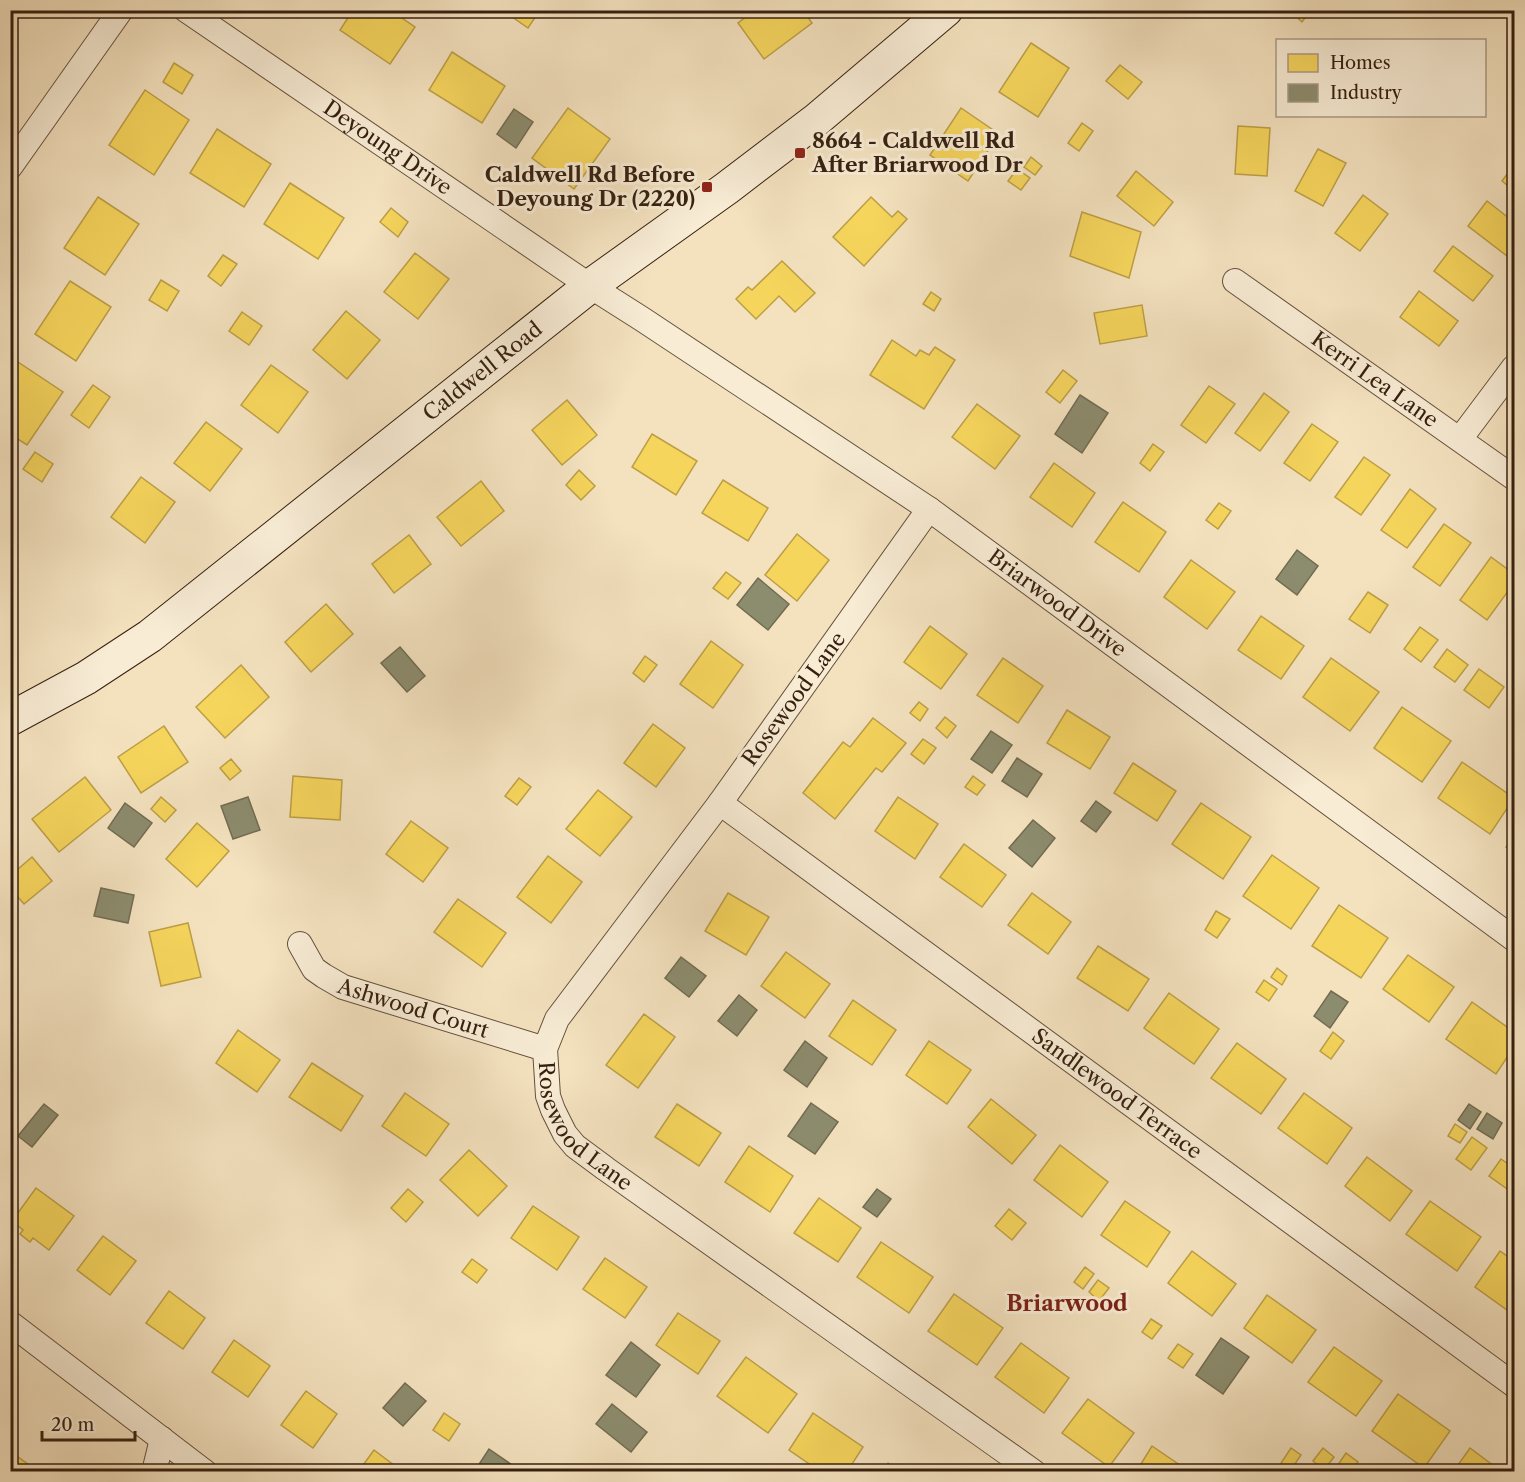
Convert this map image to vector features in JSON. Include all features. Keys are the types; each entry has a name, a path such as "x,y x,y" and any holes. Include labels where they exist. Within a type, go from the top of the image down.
{"street":[{"path":"10,167 121,10"},
{"name":"Deyoung Drive","path":"186,10 590,286"},
{"name":"Caldwell Road","path":"10,719 86,678 150,636 590,286 727,188 815,121 934,14"},
{"name":"Kerri Lea Lane","path":"1235,281 1515,478"},
{"name":"Briarwood Drive","path":"590,286 929,509 1515,939"},
{"path":"1461,439 1515,367"},
{"name":"Rosewood Lane","path":"929,509 720,803 557,1019 545,1049 548,1096 565,1134 575,1146 1034,1472"},
{"name":"Sandlewood Terrace","path":"720,803 1515,1385"},
{"name":"Ashwood Court","path":"300,944 314,969 343,987 545,1049"},
{"path":"10,1323 205,1472"},
{"path":"154,1472 162,1439"}],"building: Homes":[{"path":"353,10 390,10 415,27 390,64 340,30"},
{"path":"502,10 540,10 528,28"},
{"path":"755,10 803,10 812,23 764,59 738,23"},
{"path":"1295,10 1311,10 1302,22 1292,13"},
{"path":"1031,43 1069,68 1038,117 999,92"},
{"path":"452,52 505,86 482,123 429,90"},
{"path":"174,63 193,75 182,94 163,82"},
{"path":"1120,65 1142,82 1128,99 1106,81"},
{"path":"145,90 189,120 154,175 109,145"},
{"path":"568,108 610,139 574,189 532,158"},
{"path":"961,108 999,134 968,181 930,155"},
{"path":"1082,123 1093,131 1079,151 1068,143"},
{"path":"1238,126 1270,128 1267,176 1235,174"},
{"path":"217,129 271,164 244,207 190,173"},
{"path":"1318,149 1346,163 1323,206 1295,191"},
{"path":"1031,157 1042,166 1035,175 1024,167"},
{"path":"1514,165 1514,191 1502,181"},
{"path":"1017,169 1030,178 1021,190 1008,181"},
{"path":"1136,171 1173,202 1154,226 1117,196"},
{"path":"290,183 344,218 318,259 264,224"},
{"path":"1363,195 1388,214 1360,251 1335,233"},
{"path":"98,197 139,224 105,275 64,248"},
{"path":"871,197 892,217 898,211 907,219 864,266 833,237"},
{"path":"1487,201 1514,222 1514,246 1507,256 1468,226"},
{"path":"391,208 408,222 398,237 380,222"},
{"path":"1082,212 1141,232 1129,278 1070,256"},
{"path":"1453,246 1493,276 1473,301 1434,271"},
{"path":"415,253 449,279 418,319 384,292"},
{"path":"223,255 237,264 221,286 208,276"},
{"path":"782,261 815,293 795,312 779,296 756,319 736,299 748,287 752,290"},
{"path":"161,280 179,291 167,311 149,300"},
{"path":"70,281 111,307 76,361 35,334"},
{"path":"1419,291 1458,321 1439,346 1400,317"},
{"path":"931,292 941,299 934,311 923,304"},
{"path":"1142,305 1147,336 1100,344 1094,313"},
{"path":"346,311 380,340 347,379 313,350"},
{"path":"242,312 262,326 249,345 229,331"},
{"path":"892,340 916,356 920,350 929,355 935,347 955,360 924,409 870,375"},
{"path":"18,362 63,392 27,445 10,434 10,374"},
{"path":"271,365 308,392 278,433 241,405"},
{"path":"1063,370 1077,381 1060,403 1046,392"},
{"path":"93,385 110,397 89,428 71,415"},
{"path":"1209,386 1235,404 1206,443 1181,425"},
{"path":"1264,393 1289,412 1260,451 1235,433"},
{"path":"567,400 597,435 562,465 532,430"},
{"path":"977,404 1020,436 995,469 952,437"},
{"path":"206,422 242,449 210,491 174,463"},
{"path":"1312,424 1338,442 1310,481 1284,463"},
{"path":"652,434 697,461 676,495 632,467"},
{"path":"1153,444 1164,452 1150,471 1140,463"},
{"path":"35,452 53,464 42,482 23,469"},
{"path":"1364,457 1390,475 1361,515 1335,497"},
{"path":"1054,463 1095,493 1072,527 1030,497"},
{"path":"579,470 595,486 581,500 566,485"},
{"path":"141,477 175,502 145,543 111,517"},
{"path":"723,480 768,508 748,541 702,513"},
{"path":"481,481 504,511 461,546 437,517"},
{"path":"1410,489 1436,509 1407,548 1381,530"},
{"path":"1123,502 1166,532 1139,572 1095,542"},
{"path":"1219,503 1231,511 1218,529 1206,520"},
{"path":"1444,524 1471,543 1440,586 1413,567"},
{"path":"797,534 829,560 797,601 765,575"},
{"path":"409,535 431,564 394,593 372,564"},
{"path":"1491,557 1514,574 1514,583 1487,620 1460,600"},
{"path":"1191,560 1235,592 1207,629 1164,597"},
{"path":"726,572 741,583 728,599 713,588"},
{"path":"1368,592 1388,605 1370,633 1349,619"},
{"path":"326,604 353,634 311,672 285,642"},
{"path":"1261,616 1304,646 1281,679 1238,650"},
{"path":"1514,623 1514,639 1507,634"},
{"path":"930,626 967,654 941,689 904,662"},
{"path":"1420,627 1438,640 1421,662 1404,649"},
{"path":"711,641 743,665 713,708 680,684"},
{"path":"1447,649 1468,665 1455,682 1434,667"},
{"path":"645,656 657,665 644,682 633,673"},
{"path":"1003,658 1043,686 1018,723 977,695"},
{"path":"1331,658 1379,692 1350,731 1303,697"},
{"path":"241,665 269,697 225,738 196,707"},
{"path":"1479,669 1504,687 1489,708 1464,690"},
{"path":"919,702 928,709 920,721 910,713"},
{"path":"1402,707 1451,741 1422,782 1374,748"},
{"path":"1067,710 1110,737 1090,769 1047,743"},
{"path":"945,717 956,726 947,738 936,728"},
{"path":"873,718 906,743 882,772 876,768 835,819 803,793 843,742 850,747"},
{"path":"653,724 685,748 656,787 624,763"},
{"path":"164,726 188,762 141,793 118,757"},
{"path":"923,739 936,748 924,764 911,754"},
{"path":"231,759 241,771 230,780 220,768"},
{"path":"1462,762 1514,798 1490,834 1438,798"},
{"path":"1133,763 1176,791 1157,821 1114,793"},
{"path":"293,776 342,780 340,820 290,817"},
{"path":"973,776 985,785 977,795 965,787"},
{"path":"85,777 111,810 59,852 32,819"},
{"path":"519,778 531,787 517,805 505,796"},
{"path":"598,790 632,817 600,856 566,829"},
{"path":"161,797 176,810 165,822 151,809"},
{"path":"898,797 938,824 915,859 875,831"},
{"path":"1201,803 1251,837 1223,879 1172,844"},
{"path":"411,821 448,848 423,882 386,854"},
{"path":"197,823 229,851 197,887 166,859"},
{"path":"1514,835 1514,853 1506,847"},
{"path":"964,844 1006,875 982,907 940,877"},
{"path":"1272,855 1319,888 1291,929 1243,896"},
{"path":"548,856 582,882 551,923 517,897"},
{"path":"32,857 52,881 24,904 10,888 10,876"},
{"path":"728,893 769,917 746,955 705,931"},
{"path":"1032,893 1071,922 1048,954 1008,925"},
{"path":"458,899 506,933 482,967 434,932"},
{"path":"1339,905 1388,938 1361,978 1312,946"},
{"path":"1216,911 1230,919 1217,938 1205,930"},
{"path":"188,923 201,977 161,986 149,932"},
{"path":"1098,946 1149,979 1128,1011 1077,978"},
{"path":"786,952 830,984 805,1018 761,986"},
{"path":"1408,955 1454,987 1429,1022 1383,989"},
{"path":"1277,968 1287,976 1282,985 1271,977"},
{"path":"1264,980 1277,989 1269,1001 1256,992"},
{"path":"1169,993 1219,1029 1194,1064 1144,1028"},
{"path":"853,1000 896,1030 872,1065 829,1036"},
{"path":"1472,1002 1514,1032 1514,1047 1496,1074 1446,1039"},
{"path":"644,1014 675,1037 638,1088 606,1065"},
{"path":"238,1030 280,1060 257,1092 216,1063"},
{"path":"1333,1032 1344,1041 1331,1059 1320,1051"},
{"path":"929,1041 971,1070 947,1104 906,1075"},
{"path":"1237,1043 1286,1079 1261,1114 1211,1078"},
{"path":"312,1063 363,1096 341,1131 289,1097"},
{"path":"405,1093 449,1124 426,1156 382,1126"},
{"path":"1304,1093 1352,1128 1327,1164 1278,1128"},
{"path":"991,1099 1036,1135 1012,1164 968,1127"},
{"path":"677,1104 721,1133 699,1166 655,1137"},
{"path":"1455,1124 1467,1132 1460,1143 1448,1136"},
{"path":"1472,1137 1487,1148 1471,1170 1456,1159"},
{"path":"1060,1145 1108,1182 1082,1217 1034,1180"},
{"path":"749,1146 793,1176 770,1212 725,1182"},
{"path":"469,1150 507,1186 478,1216 440,1180"},
{"path":"1367,1157 1412,1191 1390,1221 1345,1186"},
{"path":"1501,1159 1514,1168 1514,1185 1510,1191 1489,1176"},
{"path":"36,1188 74,1216 49,1250 33,1238 30,1242 20,1234 23,1230 12,1221"},
{"path":"408,1189 423,1202 406,1222 391,1208"},
{"path":"819,1198 861,1228 838,1262 794,1233"},
{"path":"1125,1201 1170,1232 1147,1267 1101,1235"},
{"path":"1430,1201 1481,1237 1457,1271 1406,1234"},
{"path":"533,1206 579,1237 557,1270 511,1238"},
{"path":"1009,1209 1026,1223 1012,1240 995,1226"},
{"path":"103,1236 136,1261 110,1295 77,1270"},
{"path":"881,1242 933,1277 909,1313 857,1277"},
{"path":"1192,1251 1236,1284 1212,1316 1168,1283"},
{"path":"1500,1251 1514,1261 1514,1315 1475,1287"},
{"path":"605,1258 647,1287 625,1318 583,1289"},
{"path":"472,1259 487,1270 477,1283 462,1272"},
{"path":"1085,1267 1094,1274 1083,1289 1074,1282"},
{"path":"1098,1280 1109,1288 1099,1301 1089,1292"},
{"path":"169,1291 205,1318 183,1349 146,1323"},
{"path":"954,1294 1003,1328 977,1365 928,1331"},
{"path":"1267,1295 1316,1330 1292,1363 1244,1328"},
{"path":"678,1313 720,1341 698,1374 656,1345"},
{"path":"1151,1319 1162,1326 1152,1339 1142,1332"},
{"path":"234,1340 270,1366 248,1397 212,1372"},
{"path":"1021,1343 1069,1378 1044,1413 995,1377"},
{"path":"1178,1344 1193,1354 1183,1368 1168,1358"},
{"path":"1334,1347 1382,1381 1356,1416 1308,1382"},
{"path":"746,1357 797,1394 768,1433 717,1396"},
{"path":"306,1391 337,1414 313,1448 281,1425"},
{"path":"1398,1394 1450,1431 1424,1468 1372,1431"},
{"path":"1088,1399 1134,1433 1109,1467 1062,1433"},
{"path":"444,1413 460,1424 449,1441 433,1430"},
{"path":"813,1413 863,1447 847,1472 821,1472 789,1450"},
{"path":"1152,1446 1190,1472 1136,1472"},
{"path":"1291,1448 1301,1455 1291,1470 1281,1463"},
{"path":"1323,1448 1334,1457 1324,1470 1313,1461"},
{"path":"1470,1448 1502,1472 1453,1472"},
{"path":"374,1450 403,1472 358,1472"},
{"path":"10,1451 36,1470 35,1472 10,1472"},
{"path":"1346,1453 1358,1462 1351,1472 1333,1472"},
{"path":"888,1463 899,1472 882,1472"}],"building: Industry":[{"path":"514,109 533,122 516,148 497,134"},
{"path":"1080,395 1108,413 1082,453 1055,434"},
{"path":"1297,550 1318,566 1297,595 1276,579"},
{"path":"758,578 789,604 768,630 737,605"},
{"path":"400,647 425,676 407,692 381,663"},
{"path":"991,731 1012,745 992,773 971,759"},
{"path":"1017,758 1042,774 1027,797 1002,781"},
{"path":"248,797 260,830 233,839 221,806"},
{"path":"1096,801 1111,812 1096,832 1081,821"},
{"path":"125,803 152,823 134,847 108,828"},
{"path":"1033,820 1055,838 1032,867 1009,848"},
{"path":"101,888 134,895 128,923 94,916"},
{"path":"681,957 706,976 689,997 665,978"},
{"path":"1331,991 1348,1002 1330,1028 1314,1016"},
{"path":"739,995 757,1010 737,1036 718,1021"},
{"path":"805,1041 827,1058 807,1087 784,1070"},
{"path":"811,1103 838,1122 815,1154 788,1136"},
{"path":"44,1104 58,1115 32,1147 18,1136"},
{"path":"1469,1104 1481,1112 1470,1129 1458,1120"},
{"path":"1487,1113 1502,1123 1493,1139 1477,1129"},
{"path":"877,1189 891,1199 877,1217 863,1207"},
{"path":"1221,1338 1249,1357 1223,1394 1196,1375"},
{"path":"631,1342 660,1365 636,1397 606,1375"},
{"path":"405,1383 426,1401 403,1426 383,1408"},
{"path":"612,1404 647,1432 631,1452 596,1424"},
{"path":"489,1449 518,1469 516,1472 474,1472"}],"place":[{"name":"8664 - Caldwell Rd After Briarwood Dr","path":"800,153"},
{"name":"Caldwell Rd Before Deyoung Dr (2220)","path":"707,187"}],"district":[{"name":"Briarwood","path":"1067,1303"}]}
